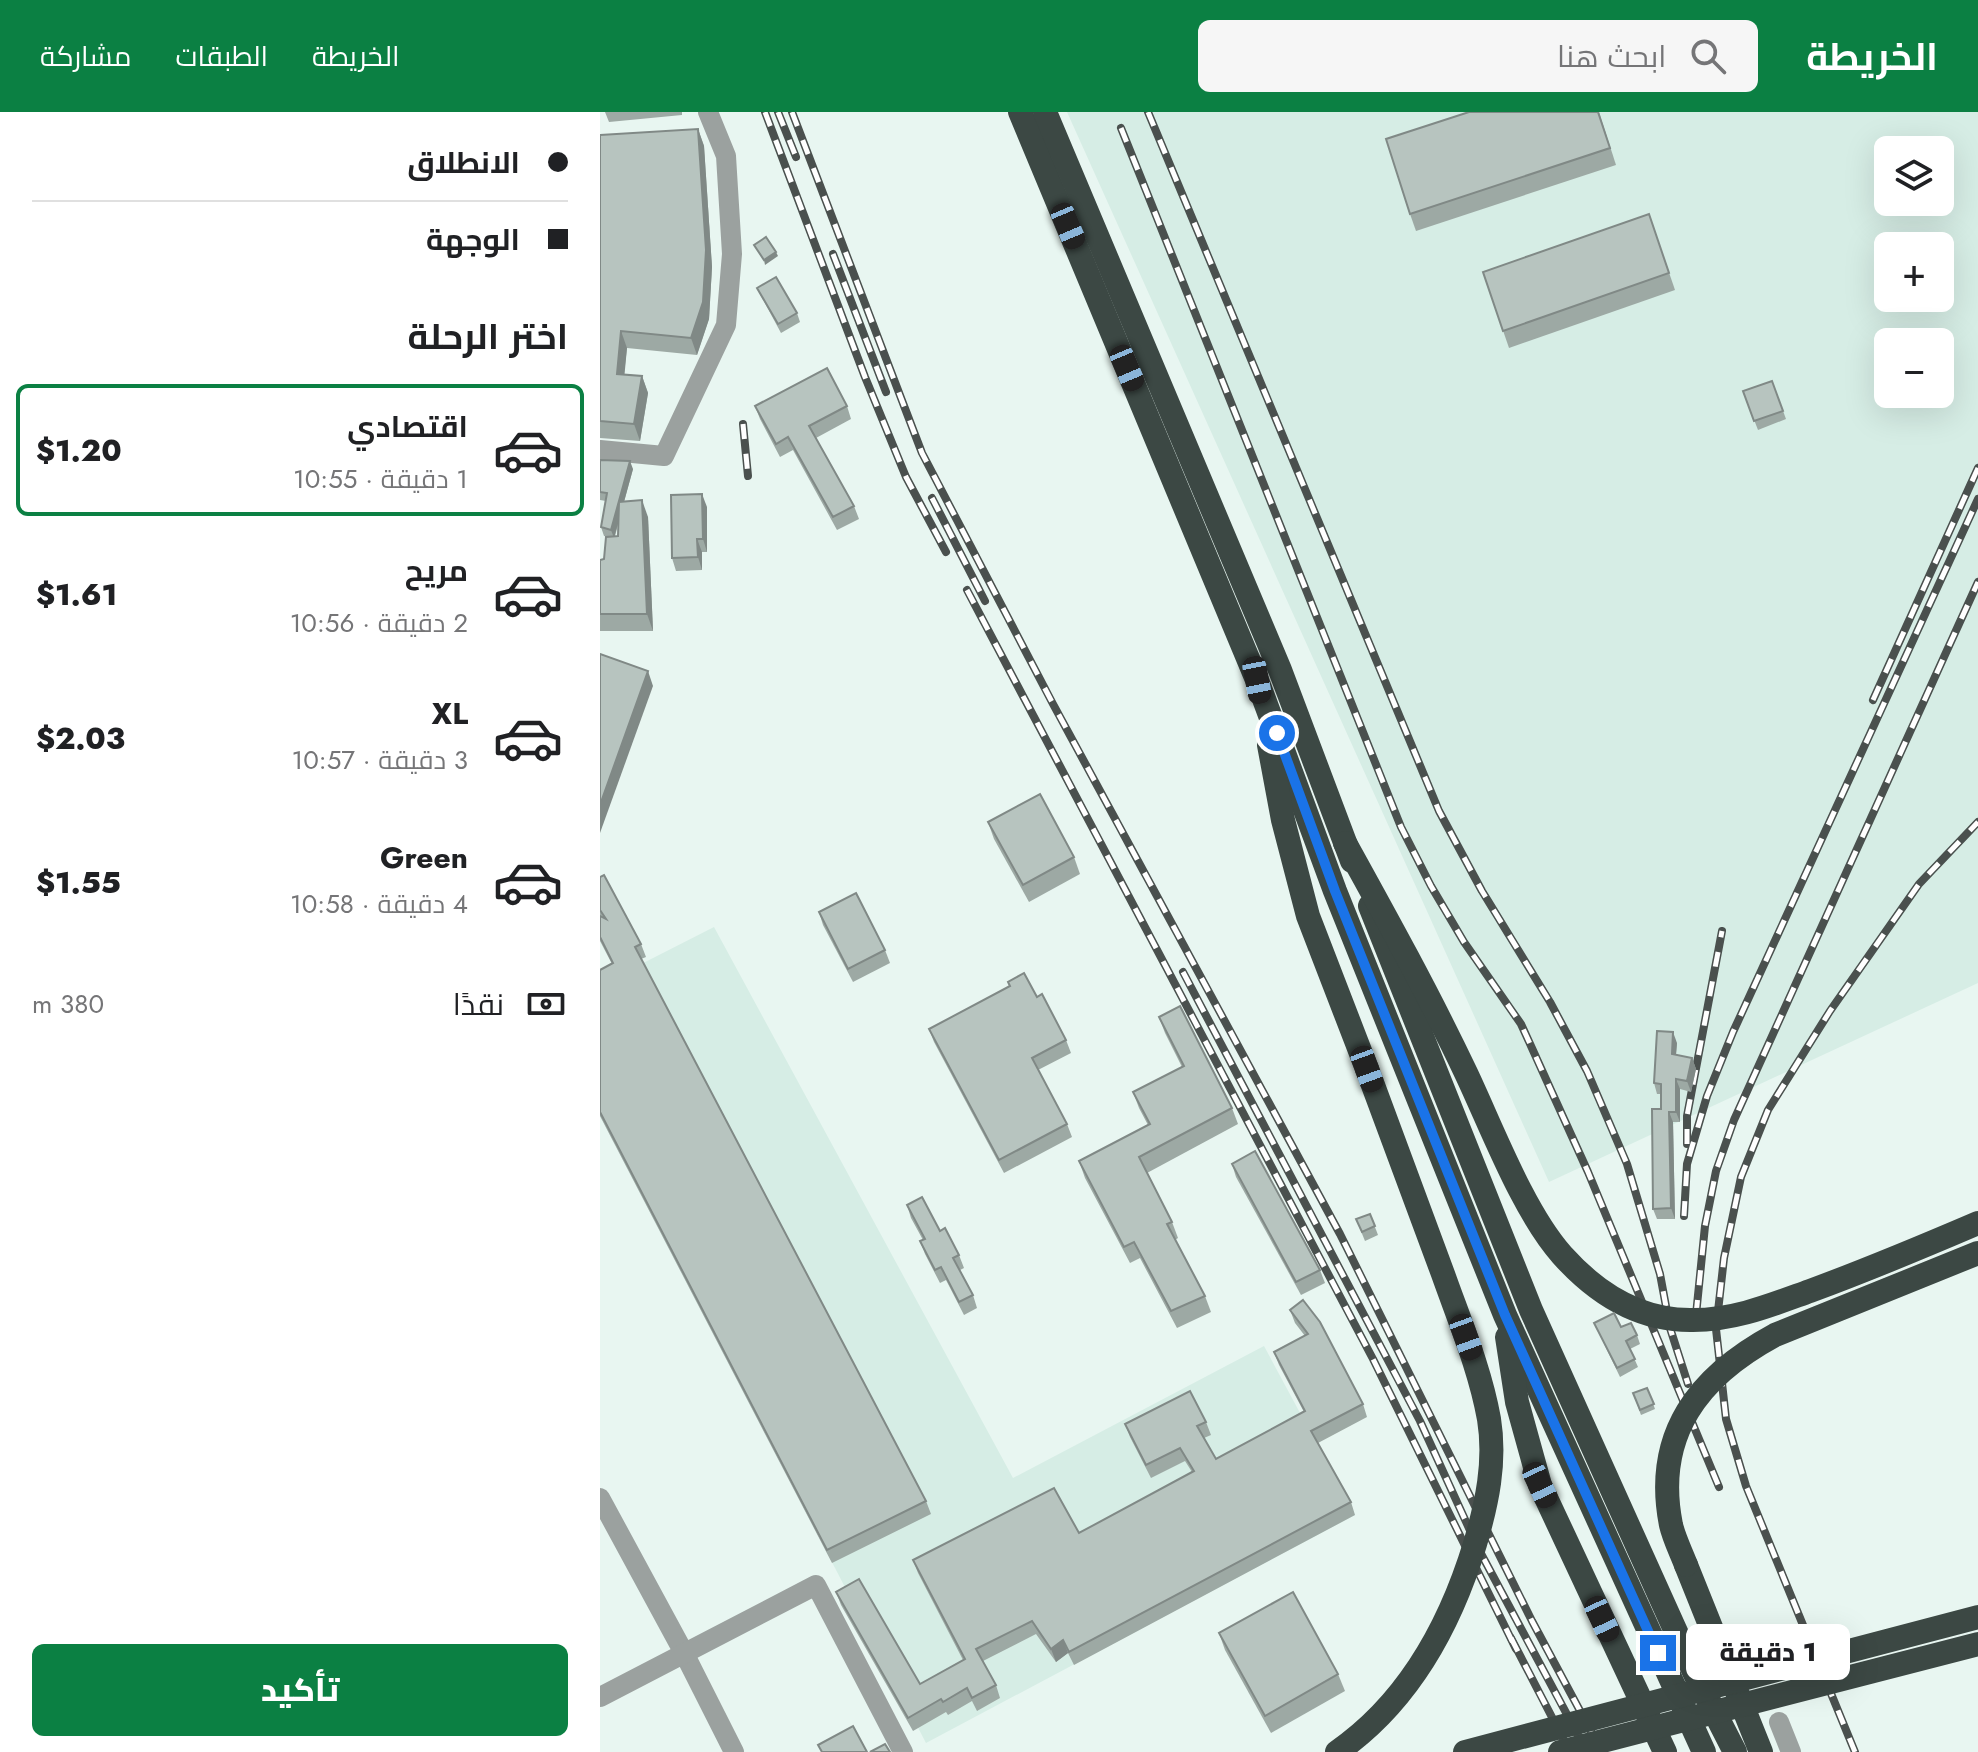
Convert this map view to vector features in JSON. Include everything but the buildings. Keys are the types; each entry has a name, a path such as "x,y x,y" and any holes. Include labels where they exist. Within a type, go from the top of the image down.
{"highway":[{"path":"1020,112 1257,680 1335,891 1505,1315 1704,1752"},
{"path":"1045,112 1280,670 1345,843 1531,1310 1695,1674 1733,1749"},
{"path":"1257,680 1283,820 1308,916 1477,1366 1489,1420 1491,1457 1488,1501 1461,1589 1420,1667 1392,1703 1337,1752"},
{"path":"1345,843 1427,991 1531,1208 1561,1253 1594,1286 1620,1303 1639,1312 1691,1320 1754,1311 1861,1273 1978,1223"},
{"path":"1759,1746 1672,1528 1668,1472 1682,1418 1699,1392 1717,1373 1775,1335 1978,1253"},
{"path":"1505,1315 1517,1402 1540,1485 1665,1752"},
{"path":"1465,1752 1978,1617"},
{"path":"1560,1752 1978,1644"}],"street":[{"path":"600,450 664,456 726,325 732,254 726,156 708,112"},
{"path":"600,1498 734,1752"},
{"path":"600,1697 816,1585 903,1752"},
{"path":"1779,1722 1791,1752"}],"shaded area":[{"path":"1067,112 1978,112 1978,983 1549,1182"},
{"path":"714,927 1013,1478 1264,1346 1355,1515 926,1743 600,1116 600,985"}],"railway":[{"path":"765,112 906,477 946,552"},
{"path":"778,112 796,157"},
{"path":"792,112 922,453 1053,704 1340,1234 1532,1621 1602,1752"},
{"path":"1148,112 1439,811 1587,1071 1627,1164 1660,1274 1670,1328 1688,1384"},
{"path":"1121,128 1401,827 1464,942 1521,1024 1588,1172 1719,1487"},
{"path":"833,254 886,392"},
{"path":"743,424 748,476"},
{"path":"1873,700 1978,468"},
{"path":"932,498 985,601"},
{"path":"1684,1216 1687,1164 1707,1096 1733,1032 1978,499"},
{"path":"1696,1315 1705,1226 1716,1171 1734,1120 1978,582"},
{"path":"967,590 1373,1359 1516,1649"},
{"path":"1855,1752 1746,1486 1726,1419 1716,1329 1724,1258 1741,1177 1768,1110 1830,1011 1919,884 1978,822"},
{"path":"1687,1144 1687,1116 1722,931"},
{"path":"1183,972 1420,1421 1478,1548 1587,1752"},
{"path":"1511,1638 1570,1752"}],"route":[{"path":"1277,733 1335,891 1505,1315 1658,1653"}]}
